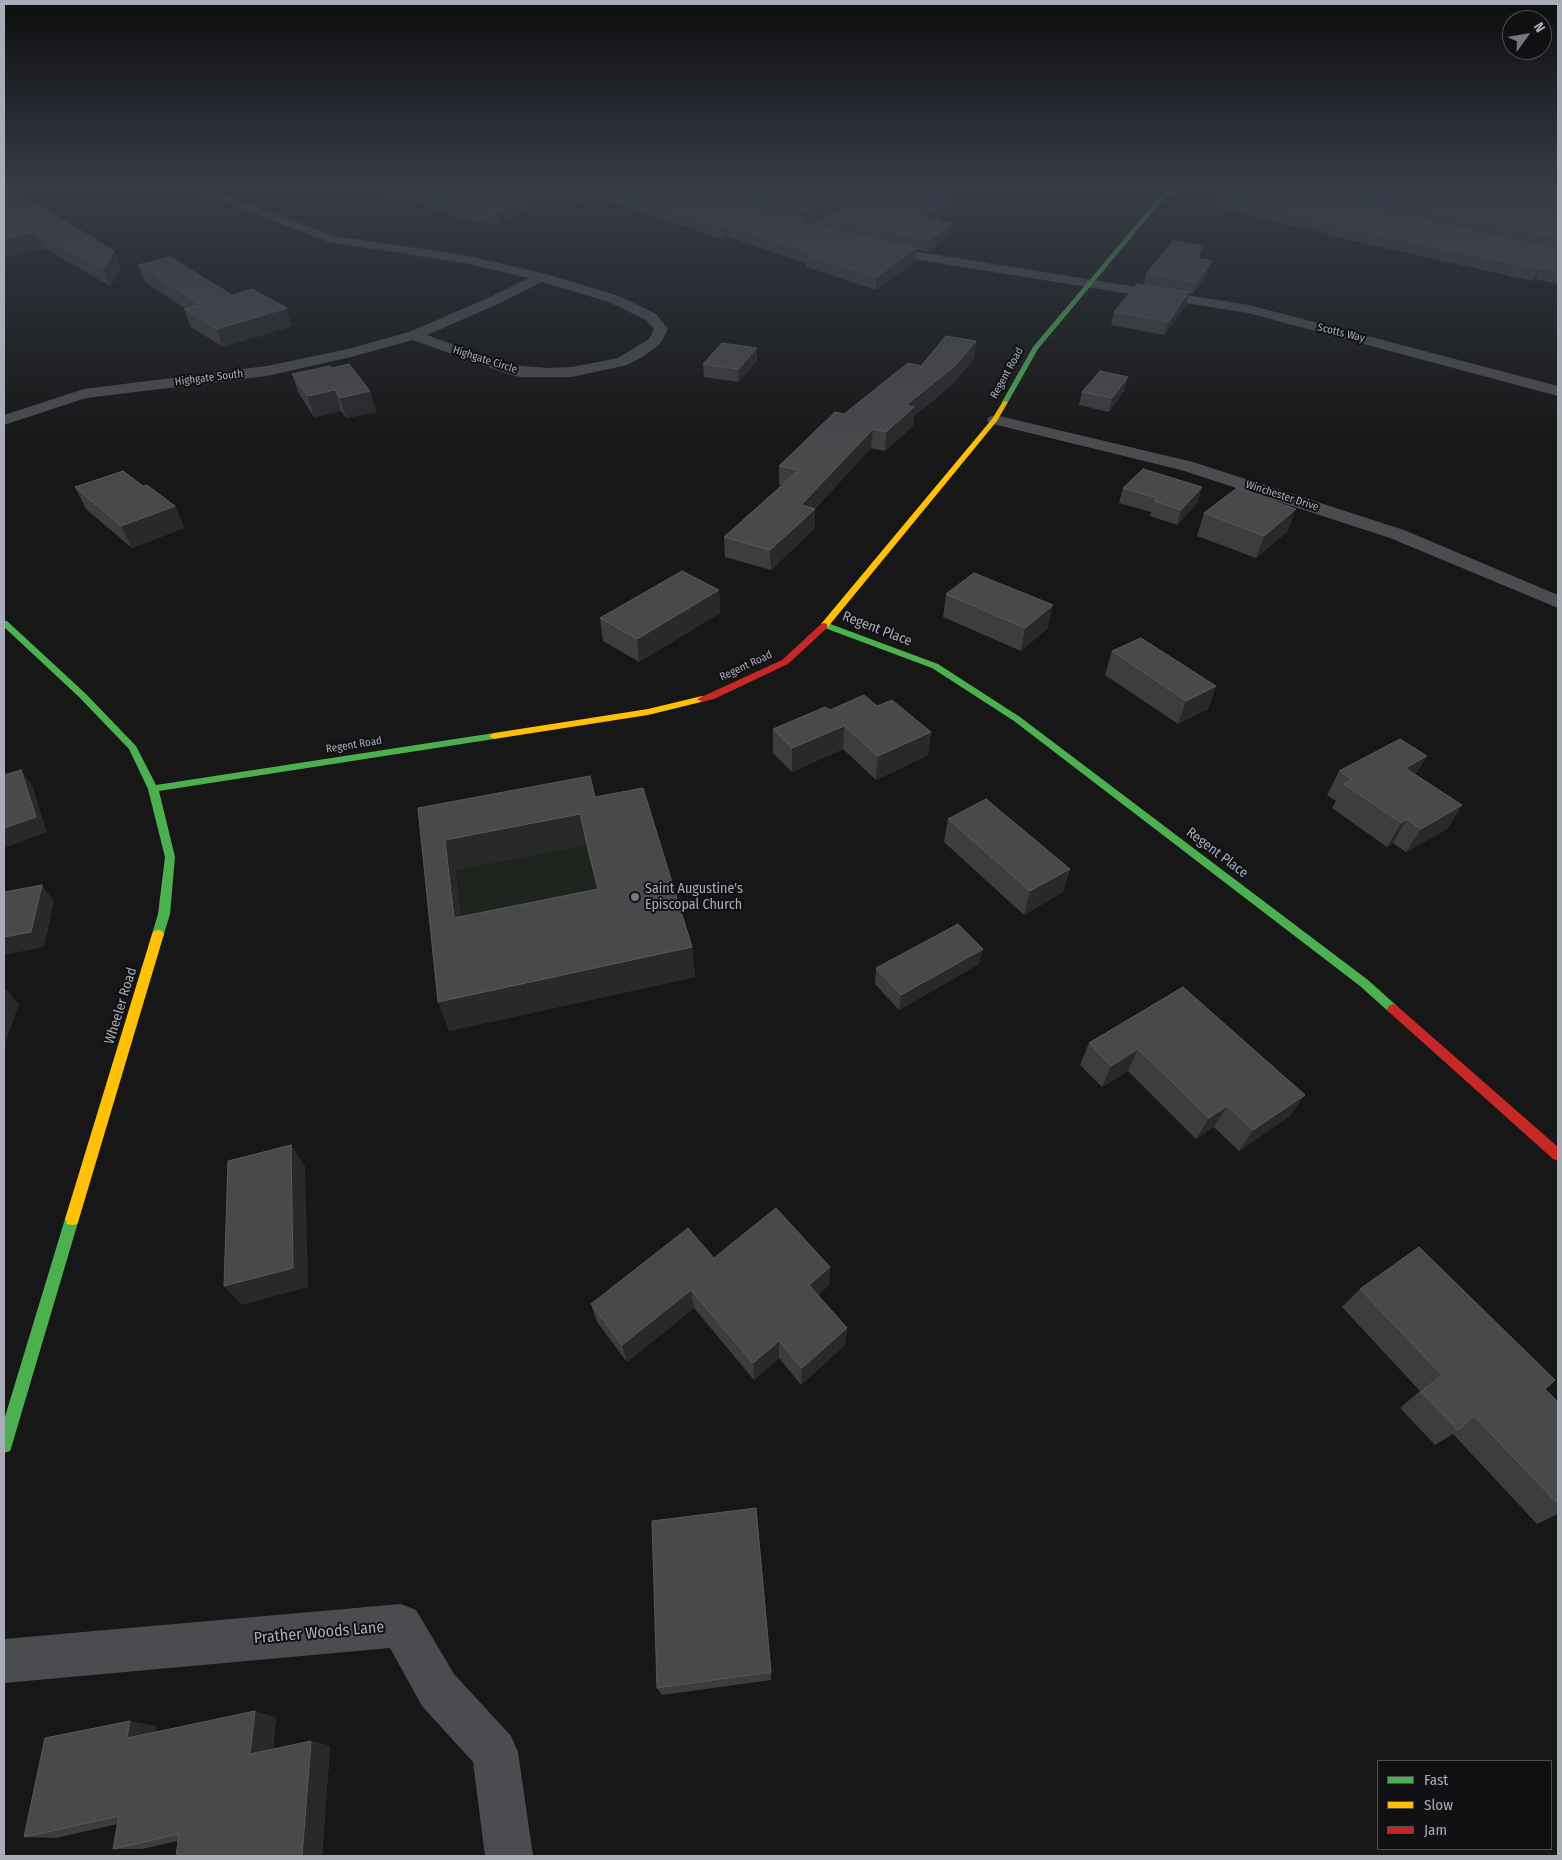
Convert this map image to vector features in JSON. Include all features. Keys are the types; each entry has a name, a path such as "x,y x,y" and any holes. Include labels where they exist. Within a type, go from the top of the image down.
{"street":[{"path":"524,273 542,277"},
{"name":"Scotts Way","path":"1022,273 1249,309 1558,391"},
{"name":"Regent Road","path":"153,789 648,712 711,697 785,662 825,625 995,420 1036,348 1099,273"},
{"path":"414,335 493,301 542,277"},
{"name":"Highgate Circle","path":"414,335 505,369 520,372 548,373 572,372 622,362 639,353 655,341 661,329 651,318 614,299 542,277"},
{"name":"Highgate South","path":"4,420 84,394 307,364 414,335"},
{"name":"Winchester Drive","path":"995,420 1187,466 1397,534 1558,602"},
{"name":"Wheeler Road","path":"4,623 82,695 133,748 153,789 170,857 164,914 4,1445"},
{"name":"Regent Place","path":"825,625 935,666 1018,719 1364,983 1558,1155"},
{"name":"Prather Woods Lane","path":"4,1661 401,1625 438,1690 495,1752 509,1856"}],"shaded area":[{"path":"586,845 608,934 465,949 455,870"}],"building":[{"path":"150,273 196,273 232,295 252,289 287,308 217,329 184,309 201,305"},
{"path":"863,273 882,273 876,277"},
{"path":"1147,273 1204,273 1197,282 1146,274"},
{"path":"1137,284 1189,292 1168,322 1114,312"},
{"path":"946,336 976,341 955,366 906,405 914,407 886,432 873,429 801,505 815,509 770,550 724,537 799,470 779,466 835,412 844,414 908,363 921,366"},
{"path":"722,343 757,348 738,369 703,364"},
{"path":"349,364 370,391 340,398 335,390 308,396 292,374 330,366 332,368"},
{"path":"1100,371 1128,377 1112,398 1082,392"},
{"path":"1143,469 1202,487 1181,510 1154,501 1157,498 1123,488"},
{"path":"123,471 143,486 147,485 175,506 121,526 75,487"},
{"path":"1237,488 1296,509 1264,536 1204,513"},
{"path":"682,571 719,590 637,639 600,618"},
{"path":"974,573 1053,605 1025,628 946,594"},
{"path":"1141,638 1216,686 1186,701 1112,651"},
{"path":"864,695 877,706 892,700 931,732 878,756 844,726 792,748 773,729 825,707 830,710"},
{"path":"1400,739 1427,756 1405,768 1462,805 1421,829 1407,819 1401,823 1344,784 1352,780 1339,771"},
{"path":"21,770 36,817 4,828 4,775"},
{"path":"590,776 595,797 643,788 692,947 438,1002 418,808","holes":["580,814 598,889 454,918 445,840"]},
{"path":"986,799 1070,869 1030,891 948,819"},
{"path":"42,885 31,932 4,937 4,892"},
{"path":"958,924 983,949 901,995 876,968"},
{"path":"1183,987 1305,1095 1253,1130 1227,1106 1209,1118 1138,1049 1111,1066 1089,1043"},
{"path":"291,1145 293,1268 224,1286 228,1161"},
{"path":"776,1208 830,1267 809,1285 847,1328 802,1368 779,1341 753,1363 691,1290 622,1345 591,1304 688,1228 714,1258"},
{"path":"1419,1247 1555,1380 1545,1389 1558,1402 1558,1504 1474,1416 1458,1430 1421,1392 1442,1375 1360,1289"},
{"path":"756,1508 771,1672 657,1688 652,1521"},
{"path":"255,1711 250,1754 311,1741 302,1856 176,1856 179,1834 113,1849 119,1816 24,1837 45,1738 130,1721 127,1738"}],"traffic: fast":[{"path":"1005,402 1035,348 1098,273"},
{"path":"4,623 82,695 133,748 153,789 170,857 164,914 158,934"},
{"path":"825,625 935,666 1017,719 1364,983 1393,1009"},
{"path":"153,789 494,736"},
{"path":"4,1445 72,1219"}],"traffic: slow":[{"path":"824,626 995,420 1005,402"},
{"path":"494,736 648,712 702,699"},
{"path":"72,1219 158,934"}],"traffic: jam":[{"path":"702,699 711,697 785,662 824,626"},
{"path":"1393,1009 1558,1155"}],"place":[{"name":"Saint Augustine's Episcopal Church","path":"635,897"}]}
